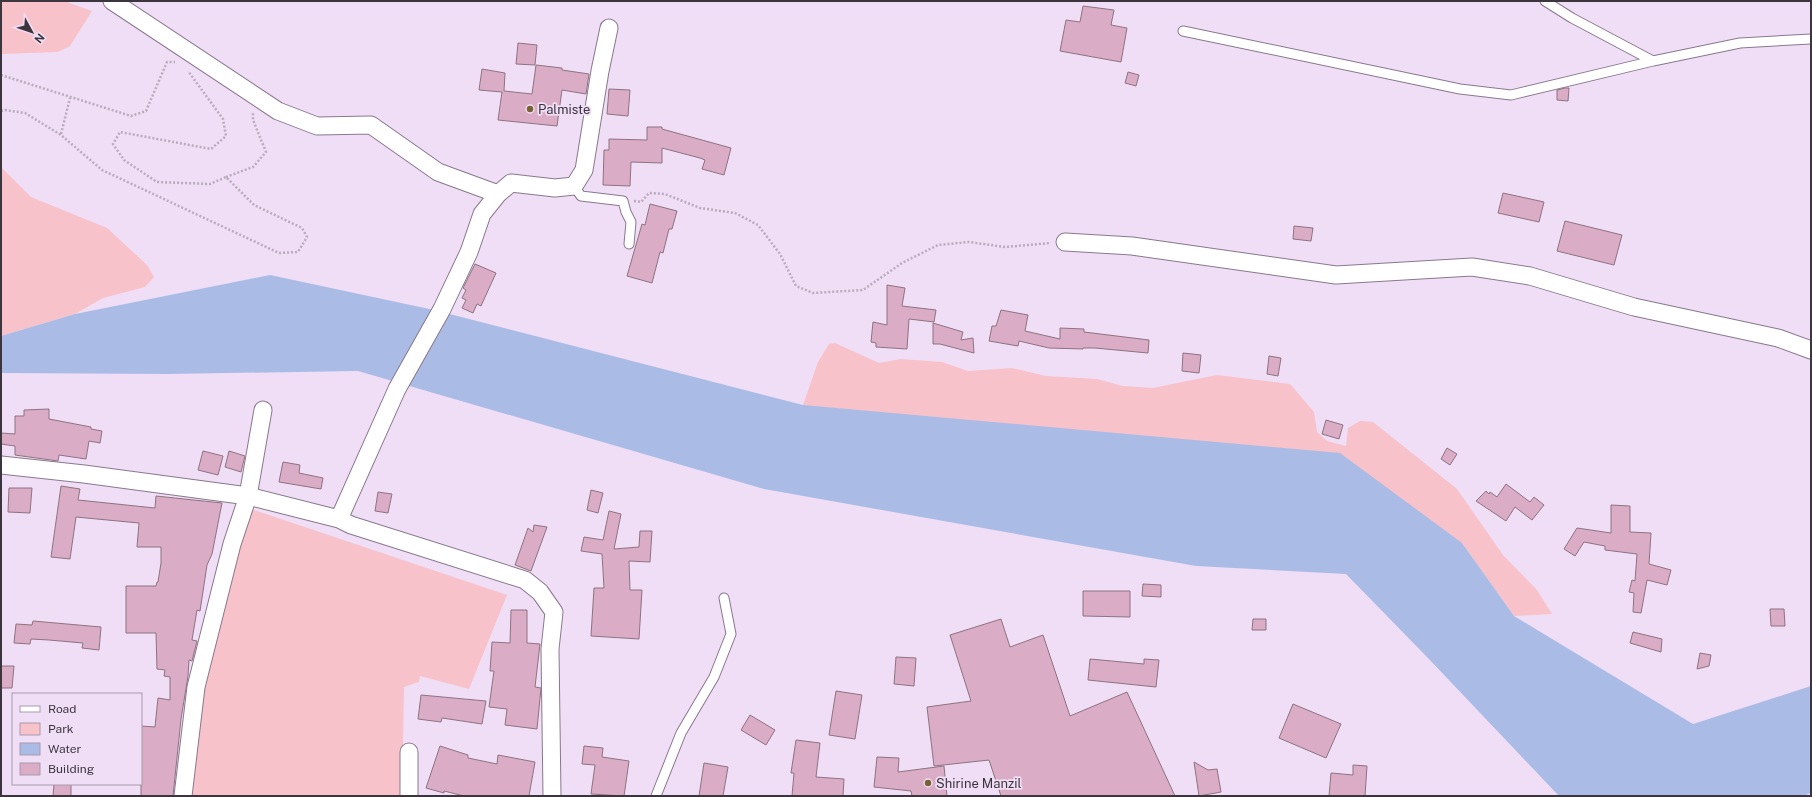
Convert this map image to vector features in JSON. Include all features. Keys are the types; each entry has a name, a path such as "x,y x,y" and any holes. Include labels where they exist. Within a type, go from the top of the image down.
{"street":[{"path":"112,1 278,111 317,126 371,125 438,172 498,194"},
{"path":"339,519 397,389 442,309 469,252 482,214 498,194 511,183 556,188 574,186 584,170 600,71 609,28"},
{"path":"1065,242 1132,246 1336,275 1472,267 1530,276 1634,307 1778,338 1811,350"},
{"path":"184,796 196,687 230,552 248,496 263,410"},
{"path":"1,465 84,474 248,496 339,519 351,525 525,580 540,592 554,612 550,649 552,796"},
{"path":"409,752 409,796"}],"lane":[{"path":"1545,1 1572,18 1653,61"},
{"path":"1183,31 1460,89 1511,95 1653,61 1740,43 1811,39"},
{"path":"574,186 581,196 623,201 631,222 629,244"},
{"path":"656,796 681,733 714,677 731,634 724,598"}],"path":[{"path":"1,75 131,116 146,111 167,62 181,62"},
{"path":"186,68 223,119 226,136 211,149 120,132 113,144 124,160 157,182 210,184 253,166 266,152 253,120 254,95"},
{"path":"61,135 70,98"},
{"path":"1,111 5,110 25,113 61,135 102,170 279,253 298,252 307,237 302,228 254,205 226,177"},
{"path":"623,201 641,202 649,193 665,194 700,208 735,213 758,225 780,254 796,286 813,293 863,290 902,263 938,245 969,242 1005,247 1065,242"}],"green space":[{"path":"1,1 64,1 92,11 70,46 58,52 2,54"},
{"path":"1,167 31,197 107,228 147,265 154,277 145,287 103,298 75,314 1,336"},
{"path":"835,343 879,363 901,359 942,362 968,371 1012,368 1046,376 1097,379 1123,386 1153,388 1217,375 1290,384 1314,412 1317,432 1327,441 1346,446 1348,428 1360,421 1373,422 1457,489 1503,555 1537,590 1552,614 1514,616 1462,543 803,405 818,362 829,344"},
{"path":"248,508 507,595 469,689 420,676 419,682 404,687 402,796 187,796 197,714"}],"water":[{"path":"270,275 434,310 803,405 1340,453 1462,543 1514,616 1693,724 1811,686 1811,793 1803,796 1559,796 1346,574 1196,566 764,489 358,371 167,374 1,373 1,336 75,314"}],"building":[{"path":"1083,6 1114,10 1111,25 1127,28 1121,62 1060,51 1066,20 1080,22"},
{"path":"518,43 537,45 535,65 516,64"},
{"path":"536,65 562,68 562,70 589,74 586,94 562,90 557,126 498,120 502,92 479,90 482,69 505,73 504,91 532,94"},
{"path":"1128,72 1139,75 1136,86 1125,83"},
{"path":"1569,88 1568,101 1557,100 1557,90"},
{"path":"609,89 630,90 628,116 607,114"},
{"path":"647,127 662,127 662,129 731,148 724,175 702,169 705,160 662,148 662,163 631,162 630,186 603,185 604,150 609,150 609,139 647,140"},
{"path":"1503,193 1544,202 1539,222 1498,213"},
{"path":"650,204 677,211 672,229 669,229 663,253 660,252 652,283 627,276 642,224 645,225"},
{"path":"1565,221 1622,235 1614,265 1557,251"},
{"path":"1294,226 1313,228 1311,241 1293,239"},
{"path":"475,264 496,273 481,306 477,304 473,313 462,308 466,300 462,298 466,290 463,288"},
{"path":"887,285 905,288 902,306 936,310 934,322 909,319 907,349 876,347 876,343 871,342 873,322 887,325"},
{"path":"1001,310 1028,315 1025,331 1060,339 1060,328 1084,329 1084,332 1149,340 1148,353 1095,348 1049,348 1019,341 1018,346 989,341 992,326 996,326"},
{"path":"933,323 963,332 961,340 973,338 974,353 940,344 933,344"},
{"path":"1183,353 1201,355 1199,373 1182,371"},
{"path":"1269,356 1281,358 1278,376 1267,374"},
{"path":"49,409 49,419 91,427 91,429 102,431 100,443 89,441 86,459 59,455 58,461 15,455 15,446 1,444 1,433 15,434 15,416 24,416 24,410"},
{"path":"1326,420 1343,425 1339,439 1322,434"},
{"path":"1447,448 1457,454 1450,465 1441,459"},
{"path":"203,451 223,456 218,475 198,470"},
{"path":"229,451 245,456 241,472 225,467"},
{"path":"283,462 300,465 299,473 323,478 321,489 279,482"},
{"path":"1506,484 1530,502 1534,497 1544,505 1532,520 1515,507 1506,521 1476,501 1486,491 1497,497"},
{"path":"61,486 80,489 78,500 155,508 156,496 222,503 212,554 207,565 200,611 197,610 192,640 197,641 192,661 189,660 173,796 141,796 142,726 155,727 158,698 170,700 170,677 164,676 165,670 157,669 156,633 126,633 126,586 156,586 161,563 161,547 137,547 139,523 76,517 70,559 51,557"},
{"path":"9,488 32,488 30,513 8,512"},
{"path":"591,490 603,493 598,513 587,510"},
{"path":"378,492 392,494 388,513 375,511"},
{"path":"1611,505 1630,506 1630,532 1651,533 1649,564 1671,570 1667,585 1647,580 1641,613 1633,612 1634,593 1629,592 1632,580 1635,581 1637,554 1605,550 1605,546 1584,542 1575,556 1564,549 1577,528 1611,533"},
{"path":"609,511 621,514 614,549 639,547 640,531 652,531 650,562 629,561 630,590 642,590 639,639 591,636 594,588 604,588 602,554 581,551 584,537 603,540"},
{"path":"534,525 547,527 531,571 515,565 528,528 533,532"},
{"path":"1143,584 1161,585 1161,597 1142,596"},
{"path":"1083,591 1130,591 1130,617 1083,616"},
{"path":"1770,609 1784,609 1785,626 1771,626"},
{"path":"511,610 527,610 527,643 540,644 535,687 541,688 537,729 505,725 507,709 489,707 494,671 490,671 492,642 510,643"},
{"path":"1001,619 1010,647 1043,635 1070,716 1127,692 1175,796 1001,796 989,760 934,766 927,707 971,701 950,635"},
{"path":"1253,619 1266,619 1266,630 1252,630"},
{"path":"33,621 101,627 99,650 82,648 83,643 49,640 31,639 30,644 14,643 16,624 32,625"},
{"path":"1633,632 1662,639 1661,652 1630,643"},
{"path":"1700,653 1711,655 1709,666 1697,669"},
{"path":"896,657 916,658 914,686 894,684"},
{"path":"1090,659 1144,664 1144,659 1159,660 1156,687 1088,680"},
{"path":"1,666 14,666 12,688 1,688"},
{"path":"836,691 862,695 855,739 829,735"},
{"path":"421,695 486,701 482,724 442,718 441,722 418,719"},
{"path":"1293,704 1341,724 1326,758 1279,738"},
{"path":"750,715 775,730 766,745 741,730"},
{"path":"796,740 820,743 816,777 844,779 843,796 792,796 794,773 791,773"},
{"path":"440,746 468,755 468,758 497,764 498,755 535,762 529,796 464,796 426,788"},
{"path":"584,746 603,748 602,757 629,761 624,796 591,794 595,765 582,764"},
{"path":"877,757 899,758 898,772 944,766 947,796 912,796 911,791 874,787"},
{"path":"1194,762 1208,770 1217,769 1221,792 1199,796"},
{"path":"704,763 728,767 723,796 699,796"},
{"path":"1353,765 1367,766 1365,796 1329,796 1331,773 1353,775"},
{"path":"54,785 71,785 71,796 53,796"}],"place":[{"name":"Palmiste","path":"530,109"},
{"name":"Shirine Manzil","path":"928,783"}]}
